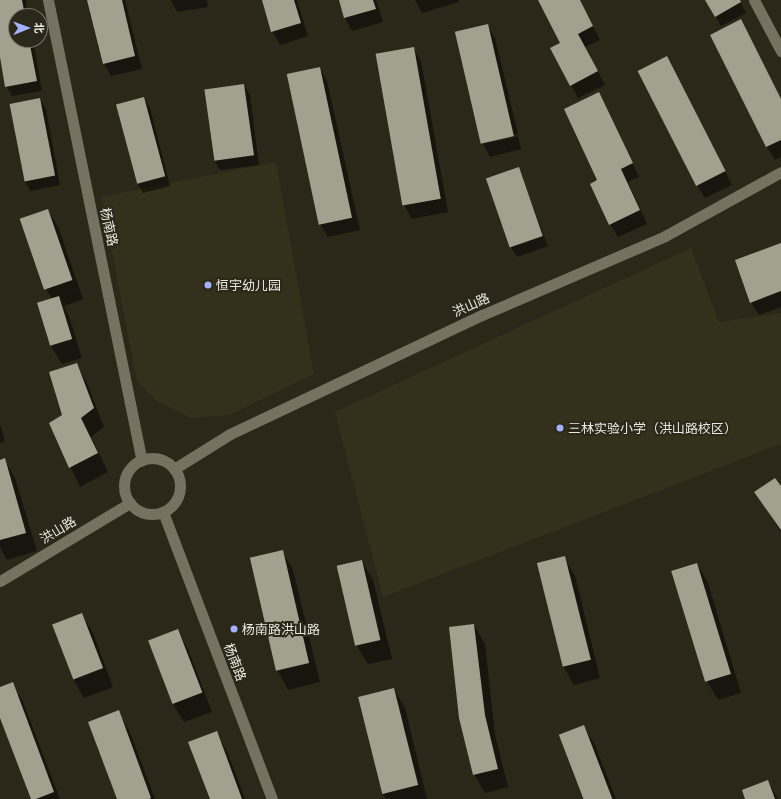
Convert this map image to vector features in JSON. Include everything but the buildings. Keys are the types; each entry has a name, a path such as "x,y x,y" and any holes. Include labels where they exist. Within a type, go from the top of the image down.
{"street":[{"name":"杨南路","path":"48,0 142,460"},
{"path":"754,0 781,51"},
{"name":"洪山路","path":"174,469 230,434 482,315 665,236 781,172"},
{"path":"153,458 166,462 174,469 179,478 179,494 171,507 163,512 152,515 138,511 130,503 126,494 125,478 134,465 142,460 153,458"},
{"name":"洪山路","path":"0,581 130,503"},
{"name":"杨南路","path":"163,512 272,799"}],"shaded area":[{"name":"恒宇幼儿园","path":"276,162 314,374 229,415 191,418 158,402 137,381 101,197"},
{"name":"三林实验小学（洪山路校区）","path":"691,248 719,322 781,313 781,444 383,597 335,412"}],"place":[{"name":"恒宇幼儿园","path":"208,285"},
{"name":"三林实验小学（洪山路校区）","path":"560,428"},
{"name":"杨南路洪山路","path":"234,629"}]}
